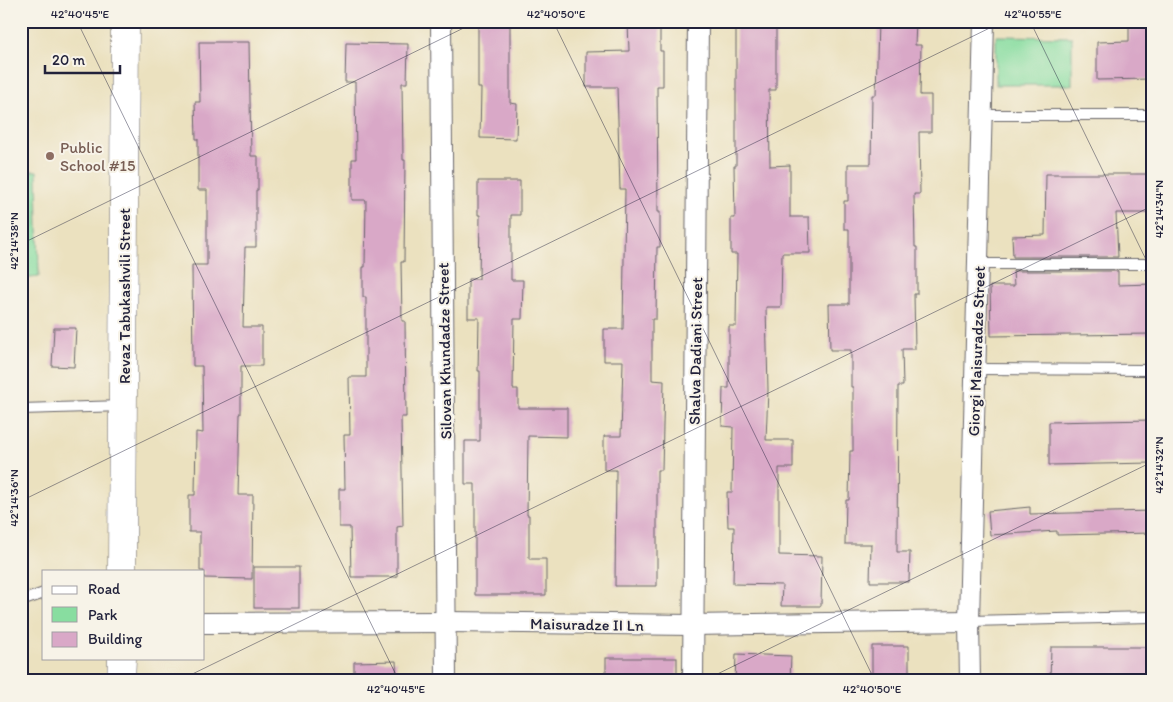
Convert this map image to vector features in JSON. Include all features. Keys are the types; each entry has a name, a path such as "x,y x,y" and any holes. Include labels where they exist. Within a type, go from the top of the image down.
{"main road":[{"name":"Revaz Tabukashvili Street","path":"122,570 126,21"},
{"path":"121,681 122,660"}],"street":[{"name":"Silovan Khundadze Street","path":"440,21 446,681"},
{"name":"Shalva Dadiani Street","path":"693,681 698,21"},
{"name":"Giorgi Maisuradze Street","path":"970,681 969,621 984,21"},
{"name":"Maisuradze II Ln","path":"205,623 446,622 692,625 969,621"}],"lane":[{"path":"982,115 1152,115"},
{"path":"978,264 1152,264"},
{"path":"975,369 1152,370"},
{"path":"21,409 123,406"},
{"path":"21,600 42,594"},
{"path":"969,621 1152,617"}],"green space":[{"path":"996,36 1072,37 1072,85 996,85"},
{"path":"21,171 37,171 39,277 21,279"}],"building":[{"path":"478,21 510,21 510,103 517,104 516,139 480,138 481,88 478,88"},
{"path":"628,21 660,21 660,51 663,51 663,86 657,86 660,247 657,247 656,319 652,319 652,380 664,381 662,470 657,470 657,586 615,586 616,470 604,470 604,436 621,436 623,361 604,361 604,329 623,329 625,189 620,189 617,87 586,87 586,52 629,51"},
{"path":"736,21 776,21 776,90 769,90 770,166 790,165 790,217 809,217 810,253 782,253 781,307 766,307 768,390 766,440 793,440 793,468 779,468 779,555 822,556 821,606 781,606 782,585 733,584 734,527 728,527 727,492 732,492 733,427 722,426 723,388 729,388 729,326 736,326 737,254 731,254 731,218 735,218"},
{"path":"878,21 916,21 915,45 921,45 920,95 931,95 931,132 919,132 920,194 914,194 915,247 917,247 917,294 914,294 915,349 902,349 903,386 898,386 897,552 910,552 909,582 870,582 871,544 845,544 846,500 849,500 850,451 853,451 851,350 830,350 829,304 849,304 849,229 844,229 844,201 848,201 848,164 871,164 872,95 876,95"},
{"path":"1129,21 1152,21 1152,79 1097,80 1097,42 1129,41"},
{"path":"199,42 249,42 251,156 258,156 258,190 256,190 256,247 245,247 243,327 262,327 262,366 241,366 238,495 253,495 252,579 205,578 205,570 200,570 200,532 189,532 189,495 195,495 196,432 203,433 202,366 193,366 192,265 207,265 207,190 198,190 198,139 196,139 195,102 200,102"},
{"path":"346,43 408,44 407,83 402,83 403,160 405,160 404,262 401,262 402,321 405,321 406,417 401,417 403,526 397,527 397,577 351,577 350,527 339,527 339,489 345,489 344,435 350,435 349,377 366,377 366,297 363,297 363,267 365,267 366,200 352,200 352,159 356,159 355,82 345,82"},
{"path":"1046,174 1152,174 1152,213 1116,213 1118,257 1013,257 1012,236 1045,235"},
{"path":"478,181 520,181 520,215 511,215 511,280 523,280 522,319 514,319 513,389 518,389 518,408 567,408 567,437 528,436 527,515 529,515 529,559 546,559 546,595 475,595 475,484 465,484 465,441 480,441 479,318 468,318 468,279 479,279 480,215 478,215"},
{"path":"1013,271 1118,271 1118,285 1152,284 1152,334 991,336 990,286 1014,286"},
{"path":"54,328 76,328 74,367 52,366"},
{"path":"1152,420 1152,463 1049,465 1049,422"},
{"path":"1030,507 1030,514 1152,511 1152,533 1057,535 1057,531 990,535 988,511"},
{"path":"254,567 299,567 299,608 254,608"},
{"path":"872,646 909,646 909,678 872,677"},
{"path":"1051,647 1152,647 1152,681 1050,681"},
{"path":"736,654 791,656 790,681 735,681"},
{"path":"606,658 677,658 677,681 606,681"},
{"path":"396,661 397,681 354,681 354,662"}],"place":[{"name":"Public School #15","path":"50,156"}]}
